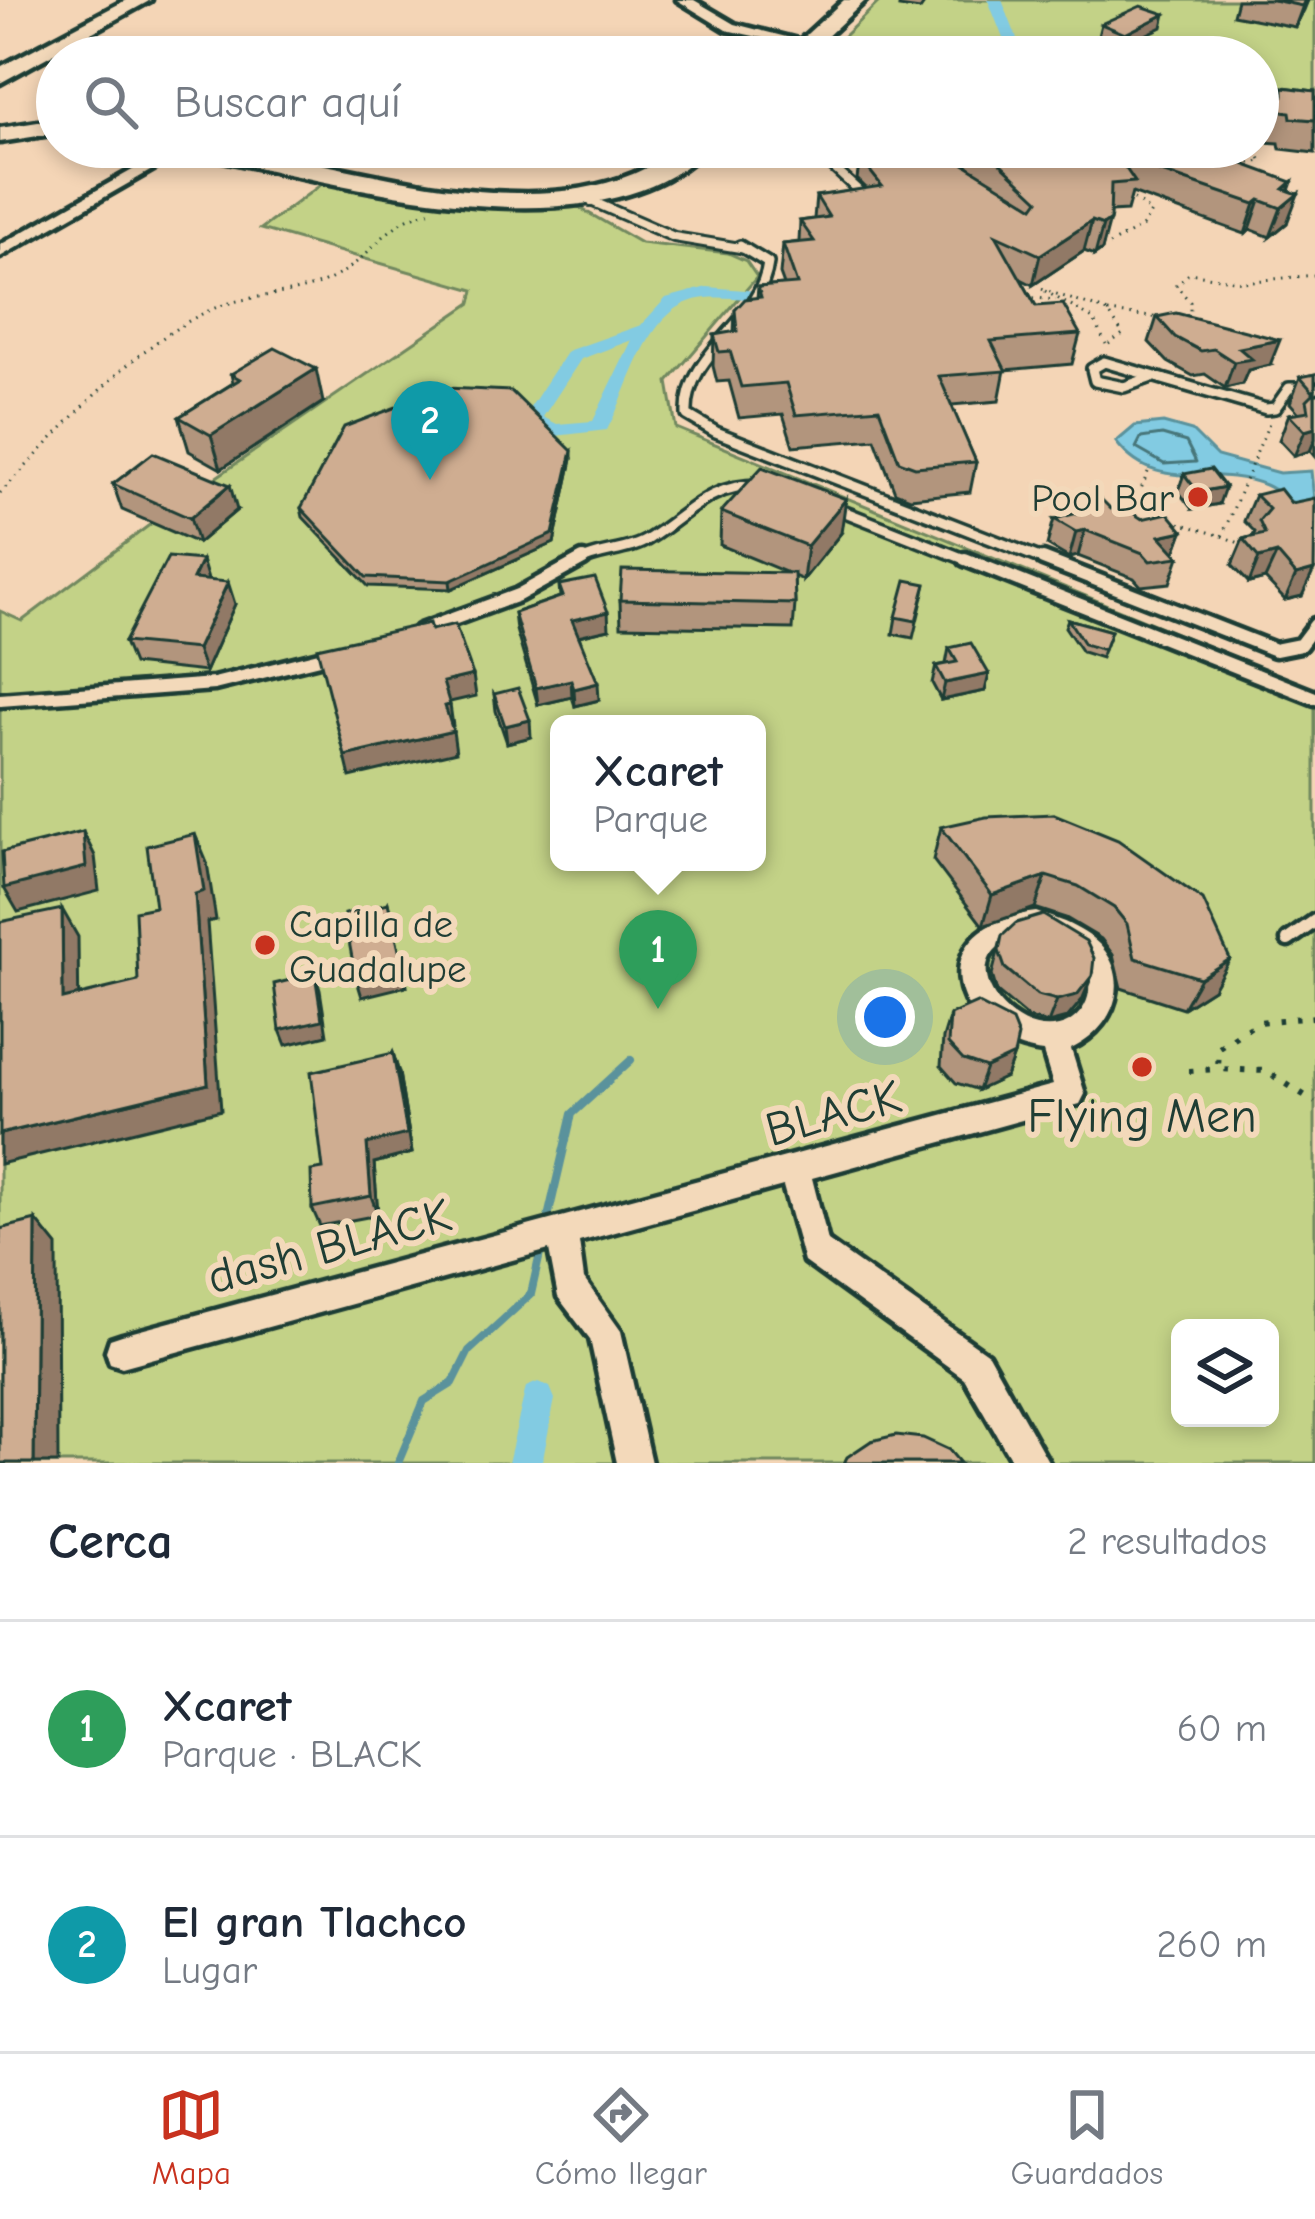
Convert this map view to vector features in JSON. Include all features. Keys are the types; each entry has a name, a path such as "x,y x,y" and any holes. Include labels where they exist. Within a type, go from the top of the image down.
{"street":[{"path":"39,36 108,0"},
{"path":"74,36 141,0"},
{"path":"684,0 757,36"},
{"path":"802,36 834,0"},
{"path":"808,36 856,0"},
{"path":"0,56 36,37"},
{"path":"0,76 36,57"},
{"path":"0,125 36,123"},
{"path":"0,135 36,127"},
{"path":"0,252 147,168"},
{"path":"303,168 450,196 576,194 630,187 661,168"},
{"path":"375,168 455,186 576,194 642,168"},
{"path":"1011,925 1062,930 1100,964 1107,986 1104,1008 1090,1026 1053,1037 1015,1031 992,1015 976,994 971,972 976,951 990,934 1011,925"},
{"name":"BLACK","path":"562,1232 1070,1094 1053,1037"},
{"path":"794,1169 815,1251 976,1366 1032,1463"},
{"path":"562,1232 569,1286 605,1331 634,1463"},
{"name":"dash BLACK","path":"122,1351 562,1232"}],"lane":[{"path":"1279,108 1315,111"},
{"path":"834,168 862,194"},
{"path":"576,194 674,237 742,246 768,263 765,288 692,378 686,394 687,415 716,432 1275,650 1295,649 1312,637 1315,625"},
{"path":"1152,377 1134,388 1112,388 1094,381 1092,370 1104,362 1152,377 1218,399 1275,408 1289,388 1315,388"},
{"path":"409,634 518,595 591,555 647,541 697,499 731,485 768,484"},
{"path":"811,498 1315,698"},
{"path":"0,700 214,684 343,652"},
{"path":"1288,940 1315,921"}],"path":[{"path":"1108,244 1144,226 1151,212 1124,192"},
{"path":"0,493 174,329 245,297 344,273 400,217 441,212"},
{"path":"1104,337 1077,309 1042,289 1108,312 1151,318 1190,314 1190,302 1176,285 1180,276 1190,273 1243,282 1315,275"},
{"path":"1018,297 1056,300"},
{"path":"1106,346 1123,334 1108,312"},
{"path":"1222,536 1275,408"},
{"path":"1148,472 1137,499 1147,512 1249,547"},
{"path":"1218,1069 1219,1047 1258,1022 1315,1017"},
{"path":"1189,1071 1266,1071 1315,1102"}],"green space":[{"path":"881,0 1315,0 1315,105 1279,101 1279,36 844,36"},
{"path":"334,175 571,203 641,243 728,253 746,261 757,277 668,382 676,428 1315,690 1315,1463 0,1463 0,611 22,621 180,502 471,303 474,290 261,229"}],"water":[{"path":"1163,423 1192,431 1217,456 1279,473 1311,471 1315,508 1300,506 1265,485 1244,479 1149,468 1116,442 1135,426"}],"building":[{"path":"1273,0 1305,0 1302,6"},
{"path":"1141,6 1165,14 1125,34 1101,24"},
{"path":"1283,87 1315,91 1315,120 1291,118 1290,112 1279,111 1279,95 1283,95"},
{"path":"971,168 1034,207 1039,200 1005,168 1125,168 1135,182 1111,184 1110,220 1103,225 1092,221 1040,255 996,235 1036,306 1063,304 1080,334 991,341 1006,371 939,376 976,462 915,467 899,461 879,408 796,415 786,383 741,387 730,351 719,352 714,335 737,331 735,310 745,299 761,297 758,287 797,284 783,244 814,241 800,221 829,217 816,196 882,186 870,171"},
{"path":"1150,168 1254,168 1292,182 1284,189 1298,194 1281,208 1260,200 1255,204"},
{"path":"1176,313 1280,340 1239,348 1252,359 1234,362 1214,349 1201,351 1175,337 1157,317"},
{"path":"275,348 316,369 211,435 179,417 240,379 231,374"},
{"path":"1315,374 1315,428 1305,431 1289,414 1309,411 1307,400 1314,393 1300,377"},
{"path":"446,388 511,391 572,451 553,534 450,581 366,577 301,508 344,427"},
{"path":"153,453 230,485 190,518 113,484"},
{"path":"762,467 846,499 807,546 721,512"},
{"path":"1211,469 1225,487 1198,492 1184,474"},
{"path":"1280,489 1291,503 1315,498 1314,570 1296,575 1277,553 1259,558 1243,539 1265,534 1259,521 1269,509 1255,495"},
{"path":"1092,490 1111,509 1127,509 1142,519 1168,513 1183,531 1160,536 1179,557 1150,561 1143,553 1085,530 1076,532 1054,519 1082,512 1068,496"},
{"path":"168,557 202,560 193,579 228,582 197,649 124,642"},
{"path":"622,570 794,573 795,604 620,600"},
{"path":"595,578 608,612 572,620 598,683 574,689 571,680 536,688 514,613 563,596 559,585"},
{"path":"906,580 926,584 916,621 896,617"},
{"path":"1068,619 1111,631 1104,650 1084,644"},
{"path":"429,623 431,630 455,624 473,675 443,682 453,731 345,756 317,648"},
{"path":"971,643 989,674 945,683 936,666 957,662 949,648"},
{"path":"518,688 530,720 505,726 494,694"},
{"path":"1054,814 1118,840 1203,900 1230,959 1200,978 1135,958 1127,924 1114,908 1078,886 1046,876 992,895 941,827 986,817"},
{"path":"83,832 86,867 4,888 2,852"},
{"path":"195,834 204,891 195,894 208,1084 0,1134 0,922 62,909 63,999 138,981 135,911 155,907 147,846"},
{"path":"388,903 402,963 355,974 344,914"},
{"path":"1043,915 1086,941 1094,958 1092,976 1077,995 1057,1000 1037,995 1005,968 999,951 1002,936 1016,923"},
{"path":"315,974 322,1020 280,1030 274,984"},
{"path":"977,1003 1012,1021 1018,1036 1014,1055 986,1068 963,1060 948,1044 950,1015"},
{"path":"393,1053 407,1134 367,1144 371,1196 312,1208 311,1171 323,1169 311,1072"},
{"path":"36,1220 34,1463 0,1463 0,1229"},
{"path":"896,1435 923,1438 949,1450 960,1463 844,1463 871,1441"}],"waterway":[{"path":"995,0 1009,36"},
{"path":"647,329 658,313 689,295 726,292 783,298"},
{"path":"647,329 600,426 555,430 532,420 574,355 647,329"},
{"path":"546,1226 572,1114 631,1060"},
{"path":"398,1463 424,1401 453,1383 469,1351 531,1294 542,1245"},
{"path":"525,1463 538,1399"}],"place":[{"name":"El gran Tlachco","path":"430,480"},
{"name":"Pool Bar","path":"1198,497"},
{"name":"Capilla de Guadalupe","path":"265,945"},
{"name":"Xcaret","path":"658,1009"},
{"name":"Flying Men","path":"1142,1067"}]}
